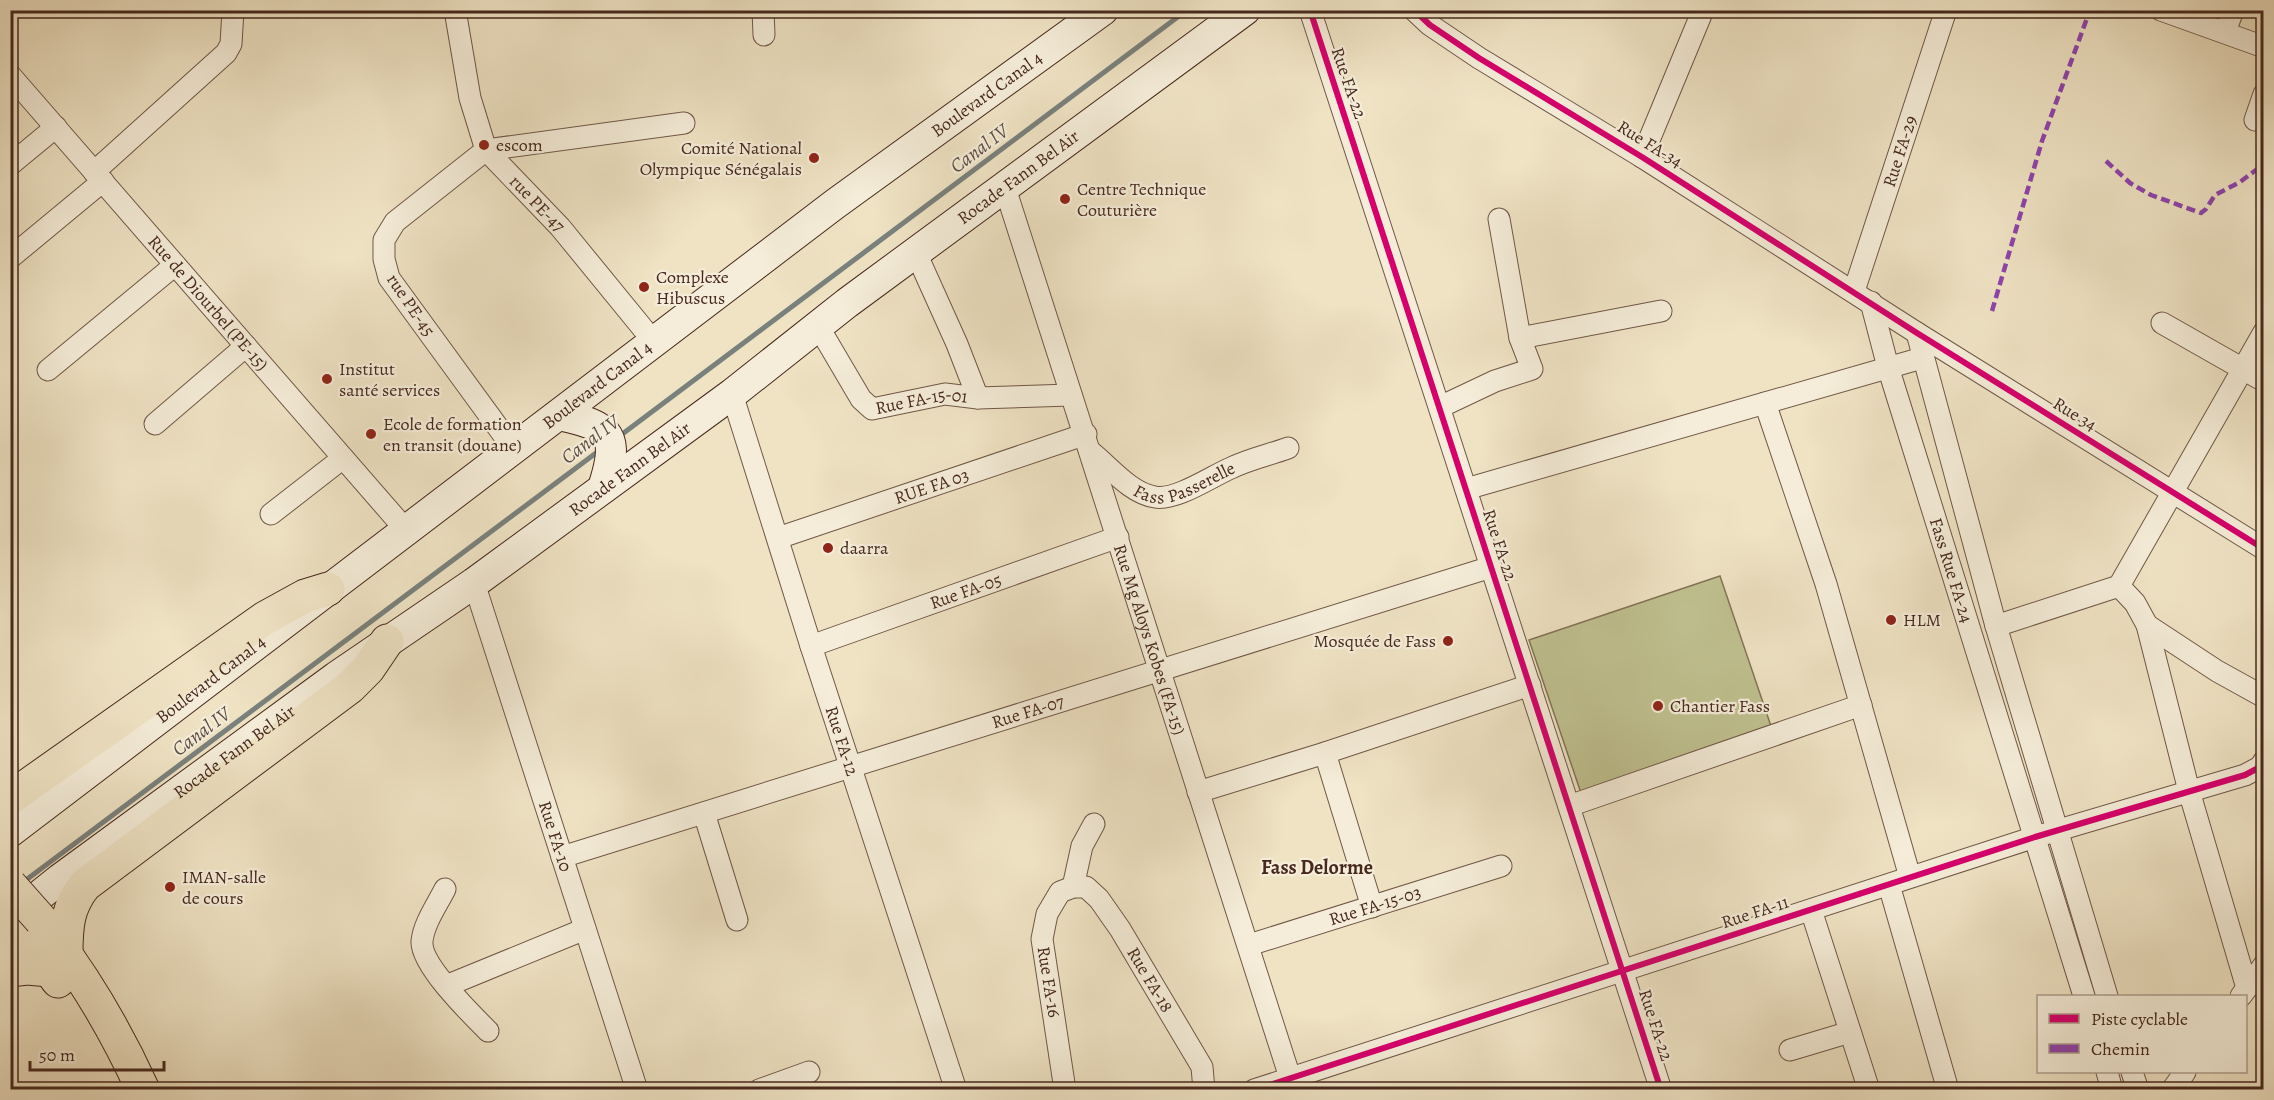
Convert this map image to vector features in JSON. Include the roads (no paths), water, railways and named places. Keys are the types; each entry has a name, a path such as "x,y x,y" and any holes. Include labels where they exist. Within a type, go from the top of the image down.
{"main road":[{"name":"Boulevard Canal 4","path":"10,832 834,204 1102,10"},
{"name":"Rocade Fann Bel Air","path":"21,923 60,879 387,641 474,583 732,394 818,326 1245,10"},
{"path":"559,415 584,420 605,432 610,441 612,453 603,488"},
{"path":"10,798 265,618 305,596 328,589"},
{"path":"120,1089 58,962 73,900 85,885 351,687 368,669 387,641"},
{"path":"10,885 21,923 111,1024 128,1054 143,1089"},
{"path":"10,970 58,962"}],"street":[{"path":"10,258 226,53 231,44 233,10"},
{"name":"rue PE-47","path":"455,10 470,98 486,150 560,227 654,342"},
{"path":"763,10 764,35"},
{"name":"Rue FA-22","path":"1310,10 1662,1089"},
{"name":"Rue FA-34","path":"1414,10 1430,25 1479,58 1642,157 1862,297"},
{"path":"1642,157 1703,10"},
{"name":"Rue FA-29","path":"1862,297 1946,10"},
{"path":"2161,10 2264,47"},
{"path":"2225,33 2233,10"},
{"name":"Rue de Diourbel (PE-15)","path":"10,75 405,529"},
{"path":"2255,120 2264,94"},
{"path":"486,150 684,123"},
{"path":"10,165 56,127"},
{"name":"rue PE-45","path":"486,150 395,222 384,240 384,259 389,278 513,447"},
{"name":"Rue Mg Aloys Kobes (FA-15)","path":"1005,188 1071,395 1089,443 1158,671 1249,945 1292,1084"},
{"path":"1440,407 1496,381 1532,369 1520,338 1499,219"},
{"path":"916,253 957,344 978,398"},
{"path":"48,370 176,265"},
{"name":"Rue 34","path":"1862,297 2264,549"},
{"name":"Fass Rue FA-24","path":"1862,297 1888,367 2084,995"},
{"path":"1520,338 1661,311"},
{"path":"2162,323 2264,381"},
{"name":"Rue FA-15-01","path":"818,326 861,399 872,409 945,394 978,398 1071,395"},
{"path":"1996,626 2119,586 2264,332"},
{"path":"1917,333 1996,626 2107,995"},
{"path":"155,424 246,346"},
{"path":"1466,489 1922,358"},
{"name":"Rue FA-12","path":"732,394 956,1089"},
{"path":"1765,403 1826,584 1910,878"},
{"name":"RUE FA 03","path":"778,538 1089,443"},
{"name":"Fass Passerelle","path":"1089,443 1125,482 1144,494 1157,498 1173,495 1206,482 1232,467 1288,448"},
{"path":"271,514 343,458"},
{"name":"Rue FA-05","path":"812,646 1118,537"},
{"name":"Rue FA-07","path":"562,857 1491,567"},
{"name":"Rue FA-10","path":"474,583 637,1089"},
{"path":"2119,586 2135,603 2147,626 2243,992"},
{"path":"2147,626 2217,671 2264,697"},
{"path":"1198,792 1325,753 1530,685"},
{"path":"1569,806 1861,705"},
{"path":"1325,753 1372,907"},
{"name":"Rue FA-11","path":"1254,1089 1292,1084 1623,970 2035,837 2245,776 2260,767 2264,761"},
{"path":"704,813 737,920"},
{"path":"1073,887 1082,846 1094,824"},
{"name":"Rue FA-15-03","path":"1249,945 1501,866"},
{"path":"1889,885 1948,1089"},
{"name":"Rue FA-16","path":"1065,1089 1042,939 1047,914 1060,892 1073,887"},
{"name":"Rue FA-18","path":"1073,887 1086,887 1099,899 1120,929 1202,1067 1204,1089"},
{"path":"445,889 424,933 423,954 446,986 488,1031"},
{"path":"1811,910 1869,1089"},
{"path":"446,986 585,929"},
{"path":"2243,992 2264,965"},
{"path":"1790,1050 1850,1032"},
{"path":"759,1089 809,1072"},
{"path":"2108,1073 2112,1089"},
{"path":"2133,1073 2138,1089"},
{"path":"2172,1089 2184,1073"}],"waterway":[{"name":"Canal IV","path":"617,438 1187,10"},
{"name":"Canal IV","path":"22,883 600,450"}],"place":[{"name":"escom","path":"484,145"},
{"name":"Comité National Olympique Sénégalais","path":"814,158"},
{"name":"Centre Technique Couturière","path":"1065,199"},
{"name":"Complexe Hibuscus","path":"644,287"},
{"name":"Institut santé services","path":"327,379"},
{"name":"Ecole de formation en transit (douane)","path":"371,434"},
{"name":"daarra","path":"828,548"},
{"name":"HLM","path":"1891,620"},
{"name":"Mosquée de Fass","path":"1448,641"},
{"name":"Chantier Fass","path":"1658,706"},
{"name":"IMAN-salle de cours","path":"170,887"}],"district":[{"name":"Fass Delorme","path":"1317,867"}]}
